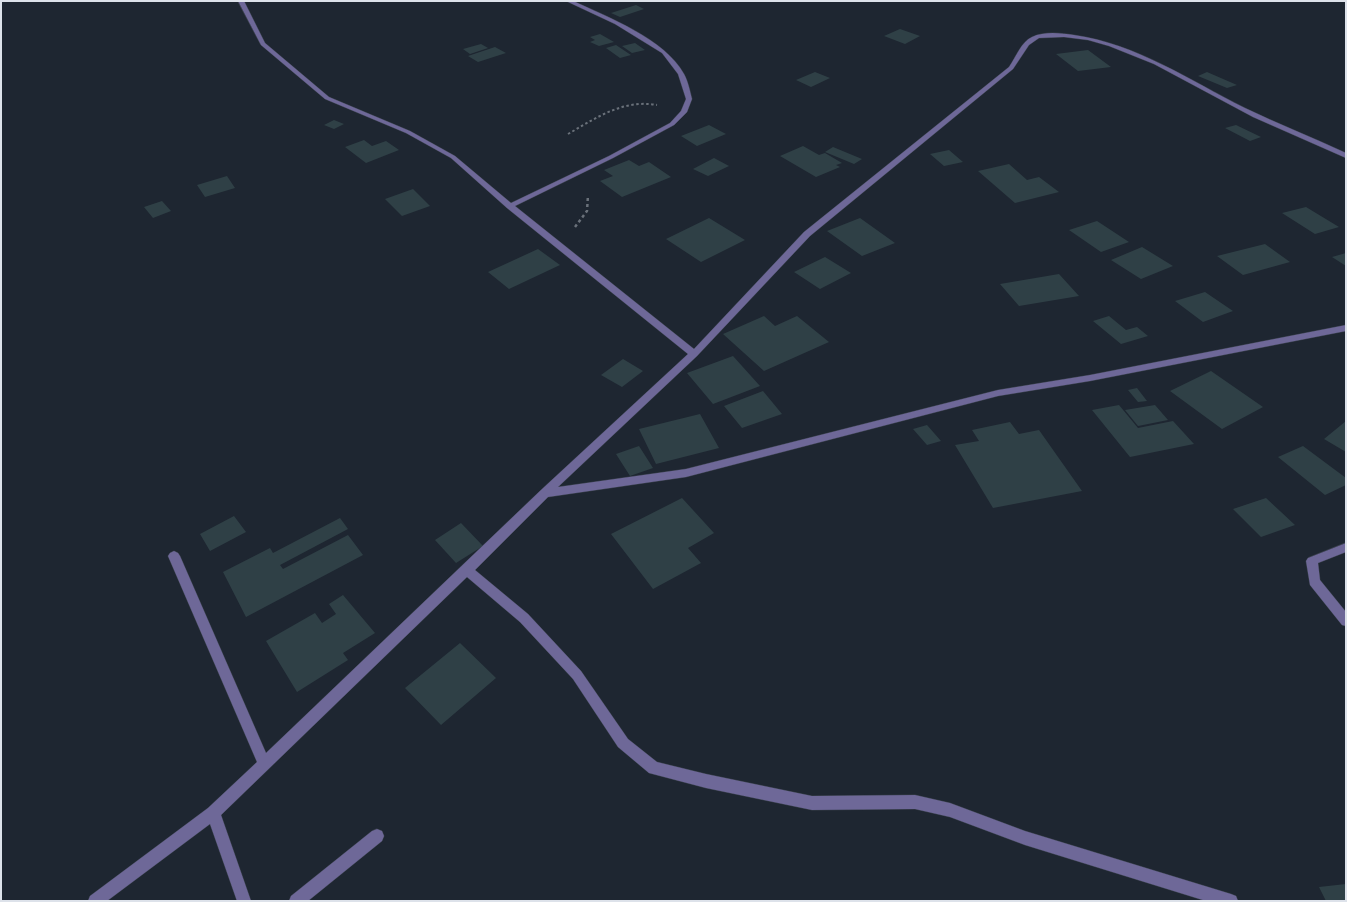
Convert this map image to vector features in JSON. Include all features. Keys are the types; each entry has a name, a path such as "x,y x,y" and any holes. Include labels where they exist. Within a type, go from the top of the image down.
{"street":[{"path":"241,1 263,44 327,98 408,132 453,157 510,206 694,354"},
{"path":"510,206 611,157 672,124 684,112 689,99 681,74 664,52 617,23 568,1"},
{"path":"95,901 213,813 467,570 545,492 694,354 806,234 1011,68 1026,45 1035,38 1053,34 1081,37 1133,52 1199,85 1241,109 1346,156"},
{"path":"545,492 686,473 998,393 1090,378 1346,328"},
{"path":"1346,547 1312,561 1314,582 1346,620"},
{"path":"174,556 264,764"},
{"path":"467,570 524,618 577,675 623,743 654,768 812,803 914,802 950,810 1025,838 1231,901"},
{"path":"213,813 244,901"},
{"path":"296,901 377,836"}],"path":[{"path":"568,134 622,106 640,102 652,103 684,112"},
{"path":"553,241 577,226 588,211 588,195"}],"building":[{"path":"636,5 644,9 620,17 611,13"},
{"path":"900,29 920,36 905,44 884,36"},
{"path":"600,34 614,42 599,46 590,42 595,40 590,37"},
{"path":"635,43 645,50 632,53 622,46"},
{"path":"481,44 488,48 470,54 463,49"},
{"path":"616,45 631,55 620,58 606,48"},
{"path":"495,47 506,53 478,62 468,56"},
{"path":"1088,50 1111,67 1078,71 1056,54"},
{"path":"815,72 830,78 811,87 796,80"},
{"path":"1207,72 1237,85 1227,88 1198,76"},
{"path":"334,120 344,124 334,129 324,125"},
{"path":"709,125 726,134 697,146 681,136"},
{"path":"1236,125 1261,137 1250,141 1225,128"},
{"path":"364,140 372,146 386,141 399,150 366,163 345,147"},
{"path":"803,146 819,155 825,153 842,163 836,165 840,167 816,177 780,156"},
{"path":"833,147 862,159 854,164 825,152"},
{"path":"949,150 963,162 944,166 930,154"},
{"path":"714,158 729,166 708,176 693,169"},
{"path":"629,160 639,166 649,162 671,177 622,197 600,181 613,176 604,170"},
{"path":"1009,164 1027,180 1039,177 1059,192 1015,203 978,171"},
{"path":"227,176 235,188 205,197 197,185"},
{"path":"413,189 430,206 402,216 385,199"},
{"path":"162,201 171,211 153,218 144,207"},
{"path":"1306,207 1339,227 1315,234 1282,213"},
{"path":"709,218 745,240 701,262 666,239"},
{"path":"860,218 895,243 862,256 827,231"},
{"path":"1097,221 1129,242 1101,252 1069,230"},
{"path":"1265,244 1290,262 1243,275 1217,256"},
{"path":"1142,247 1173,266 1141,279 1111,260"},
{"path":"538,249 560,265 509,289 488,272"},
{"path":"1346,253 1346,266 1332,257"},
{"path":"825,257 851,273 820,289 794,272"},
{"path":"1059,274 1079,296 1019,306 1000,284"},
{"path":"1205,292 1233,311 1203,322 1175,301"},
{"path":"764,316 775,326 797,316 829,342 764,371 723,334"},
{"path":"1109,316 1126,330 1137,327 1148,336 1121,344 1093,321"},
{"path":"733,356 760,386 713,404 687,373"},
{"path":"623,359 643,371 622,387 601,375"},
{"path":"1211,371 1263,407 1222,429 1170,391"},
{"path":"1137,388 1147,401 1138,402 1128,390"},
{"path":"763,391 782,414 742,428 724,406"},
{"path":"1119,405 1138,428 1173,421 1194,444 1130,457 1092,410"},
{"path":"1155,405 1168,420 1138,426 1125,410"},
{"path":"700,414 719,448 656,464 639,429"},
{"path":"1346,421 1346,452 1324,439"},
{"path":"1010,422 1019,434 1039,430 1082,491 993,508 955,445 979,441 972,430"},
{"path":"927,425 941,441 927,445 913,429"},
{"path":"639,446 653,468 630,476 616,454"},
{"path":"1303,446 1346,478 1346,485 1325,495 1278,457"},
{"path":"682,498 714,533 688,548 701,563 653,589 611,534"},
{"path":"1266,498 1295,525 1261,537 1233,509"},
{"path":"234,516 246,532 210,551 200,534"},
{"path":"340,518 348,529 280,565 283,569 348,535 363,555 246,617 223,572 270,548 273,553"},
{"path":"461,523 483,546 456,563 435,540"},
{"path":"343,595 375,633 343,653 348,660 297,692 266,641 315,613 322,623 336,614 329,604"},
{"path":"460,643 496,678 441,725 405,688"},
{"path":"1346,884 1346,901 1326,901 1319,887"}]}
